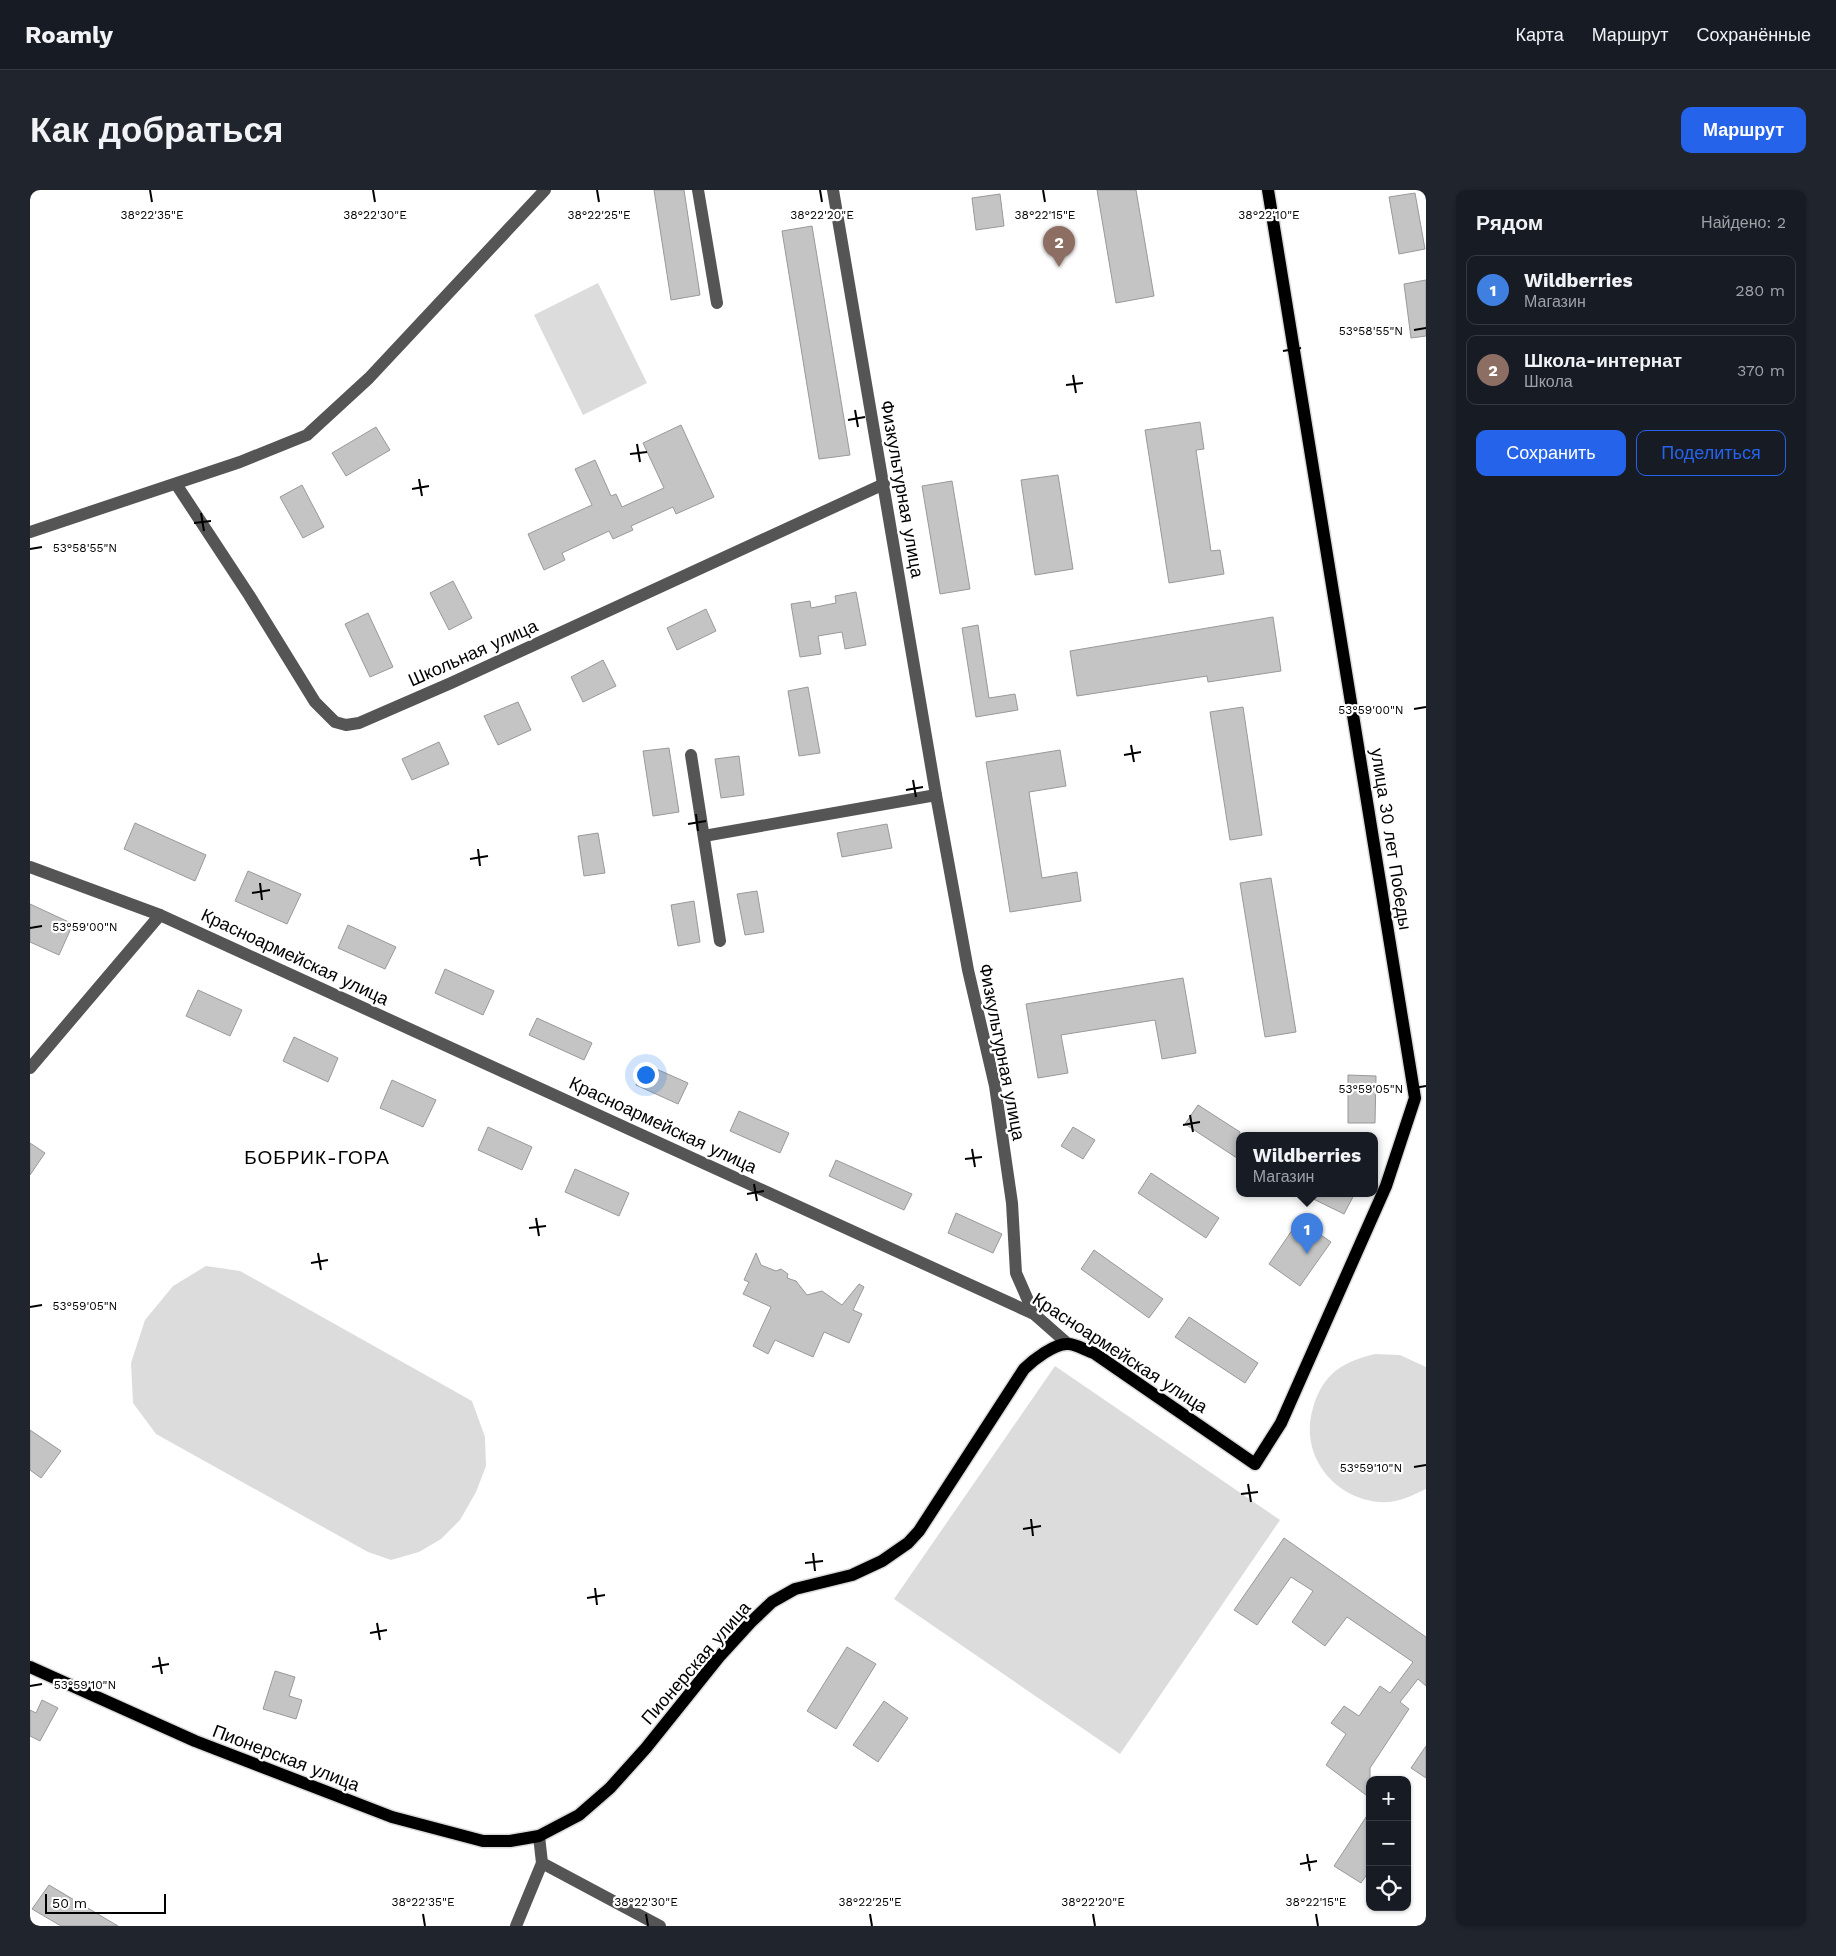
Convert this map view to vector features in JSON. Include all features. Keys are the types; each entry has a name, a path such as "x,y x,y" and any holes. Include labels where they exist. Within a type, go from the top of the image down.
{"main road":[{"name":"улица 30 лет Победы","path":"1255,1464 1281,1423 1386,1186 1415,1098 1268,190"},
{"name":"Красноармейская улица","path":"1068,1344 1094,1353 1255,1464"},
{"name":"Пионерская улица","path":"30,1667 195,1741 392,1817 483,1841 510,1841 539,1836 579,1815 610,1788 646,1748 719,1657 772,1602 795,1588 852,1575 882,1561 908,1543 924,1522 1024,1369 1033,1359 1044,1352 1068,1344"}],"street":[{"path":"30,532 240,462 307,435 369,378 545,190"},
{"path":"698,190 717,303"},
{"name":"Физкультурная улица","path":"833,190 936,794 968,970 995,1086 1012,1203 1016,1273 1034,1314"},
{"name":"Школьная улица","path":"176,484 249,595 315,702 335,722 346,725 359,723 451,682 884,484"},
{"path":"691,755 720,941"},
{"path":"704,836 936,794"},
{"name":"Красноармейская улица","path":"30,867 160,915 1034,1314 1068,1344"},
{"path":"30,1068 160,915"},
{"path":"516,1926 542,1863 539,1836"},
{"path":"542,1863 660,1926"}],"shaded area":[{"path":"598,283 647,383 583,415 534,315"},
{"path":"206,1266 240,1271 472,1401 485,1437 486,1466 476,1492 460,1520 441,1539 419,1552 391,1560 368,1552 156,1434 133,1403 131,1363 145,1320 173,1286"},
{"path":"1375,1354 1400,1355 1426,1367 1426,1489 1391,1502 1362,1499 1334,1483 1316,1457 1311,1442 1310,1425 1313,1408 1325,1382 1346,1364"},
{"path":"1055,1366 1280,1520 1120,1754 894,1599"}],"building":[{"path":"654,190 684,190 700,295 671,300"},
{"path":"1097,190 1136,190 1154,296 1116,303"},
{"path":"1415,193 1425,249 1399,254 1389,197"},
{"path":"1000,194 1004,226 976,230 972,198"},
{"path":"812,226 850,455 819,459 782,231"},
{"path":"1426,280 1426,336 1411,338 1404,284"},
{"path":"1200,422 1204,449 1196,450 1211,551 1220,550 1224,574 1169,583 1145,430"},
{"path":"681,425 714,497 676,514 673,507 631,526 633,530 613,539 609,531 562,553 565,560 544,570 528,534 592,505 575,469 595,460 611,496 616,494 622,507 664,488 643,443"},
{"path":"376,427 390,450 346,476 332,453"},
{"path":"1058,475 1073,569 1035,575 1021,480"},
{"path":"952,481 970,589 940,594 922,486"},
{"path":"302,485 324,527 303,538 280,497"},
{"path":"453,581 472,618 449,630 430,593"},
{"path":"856,592 866,645 845,649 842,632 818,636 821,654 800,657 791,604 810,601 811,608 836,603 835,596"},
{"path":"706,609 716,631 677,650 667,628"},
{"path":"368,613 393,667 370,677 345,624"},
{"path":"1273,617 1281,671 1208,682 1207,676 1077,696 1070,651"},
{"path":"978,625 989,698 1015,694 1018,710 976,717 962,628"},
{"path":"603,660 616,686 583,702 571,677"},
{"path":"808,687 820,753 799,756 788,691"},
{"path":"518,702 531,730 498,745 484,716"},
{"path":"1243,707 1262,835 1230,840 1210,712"},
{"path":"439,742 449,764 412,780 402,759"},
{"path":"669,748 679,812 653,816 643,751"},
{"path":"1060,750 1066,786 1029,792 1042,878 1077,872 1081,901 1010,912 986,762"},
{"path":"739,756 744,795 721,798 715,759"},
{"path":"135,823 206,855 195,881 124,849"},
{"path":"887,824 892,848 842,857 837,833"},
{"path":"598,833 605,873 584,876 578,836"},
{"path":"248,871 301,894 287,924 235,901"},
{"path":"1271,878 1296,1032 1265,1037 1240,883"},
{"path":"757,891 764,932 745,935 737,894"},
{"path":"694,901 700,942 678,946 671,905"},
{"path":"30,904 73,924 59,955 30,942"},
{"path":"348,925 396,947 385,969 338,948"},
{"path":"445,969 494,991 483,1015 435,993"},
{"path":"1183,978 1196,1053 1162,1059 1155,1020 1061,1035 1068,1073 1038,1078 1026,1004"},
{"path":"198,990 242,1010 230,1036 186,1016"},
{"path":"537,1018 592,1043 584,1060 529,1035"},
{"path":"294,1037 338,1058 328,1082 283,1061"},
{"path":"645,1064 688,1083 678,1104 636,1085"},
{"path":"1348,1075 1376,1076 1375,1123 1348,1123"},
{"path":"392,1080 436,1100 423,1127 380,1108"},
{"path":"1198,1105 1240,1132 1236,1132 1236,1157 1185,1124"},
{"path":"739,1111 789,1133 780,1153 730,1131"},
{"path":"488,1127 532,1147 522,1170 478,1150"},
{"path":"1073,1127 1095,1140 1083,1159 1061,1146"},
{"path":"30,1143 45,1153 30,1175"},
{"path":"836,1160 912,1194 904,1210 829,1176"},
{"path":"575,1169 629,1193 619,1216 565,1192"},
{"path":"1151,1173 1219,1218 1206,1238 1138,1193"},
{"path":"1309,1197 1353,1197 1344,1214"},
{"path":"956,1213 1002,1234 993,1253 948,1233"},
{"path":"1299,1220 1331,1242 1300,1286 1269,1264"},
{"path":"1094,1250 1163,1299 1149,1318 1081,1269"},
{"path":"756,1253 761,1265 776,1271 781,1269 788,1274 787,1278 796,1281 807,1295 822,1291 842,1305 859,1284 864,1287 853,1310 862,1314 849,1343 824,1332 813,1357 775,1340 768,1354 753,1346 771,1307 743,1294 749,1282 744,1280"},
{"path":"1189,1317 1258,1363 1245,1383 1175,1337"},
{"path":"30,1430 61,1451 41,1478 30,1470"},
{"path":"1284,1538 1426,1637 1426,1686 1418,1679 1400,1702 1409,1709 1370,1768 1370,1776 1366,1776 1366,1795 1326,1765 1346,1734 1331,1723 1344,1706 1359,1716 1380,1686 1390,1693 1413,1662 1347,1617 1325,1646 1292,1622 1313,1591 1291,1577 1257,1625 1234,1610"},
{"path":"847,1647 876,1664 836,1729 807,1711"},
{"path":"275,1671 295,1677 289,1696 302,1700 296,1719 263,1709"},
{"path":"42,1700 58,1708 40,1741 30,1736 30,1710 36,1713"},
{"path":"884,1701 908,1718 878,1762 853,1745"},
{"path":"1426,1746 1426,1778 1411,1768"},
{"path":"1366,1817 1366,1876 1361,1883 1334,1866"},
{"path":"49,1885 118,1926 61,1926 32,1909"}],"place":[{"name":"Школа-интернат","path":"1059,267"},
{"name":"Wildberries","path":"1307,1254"}],"district":[{"name":"БОБРИК-ГОРА","path":"317,1157"}]}
